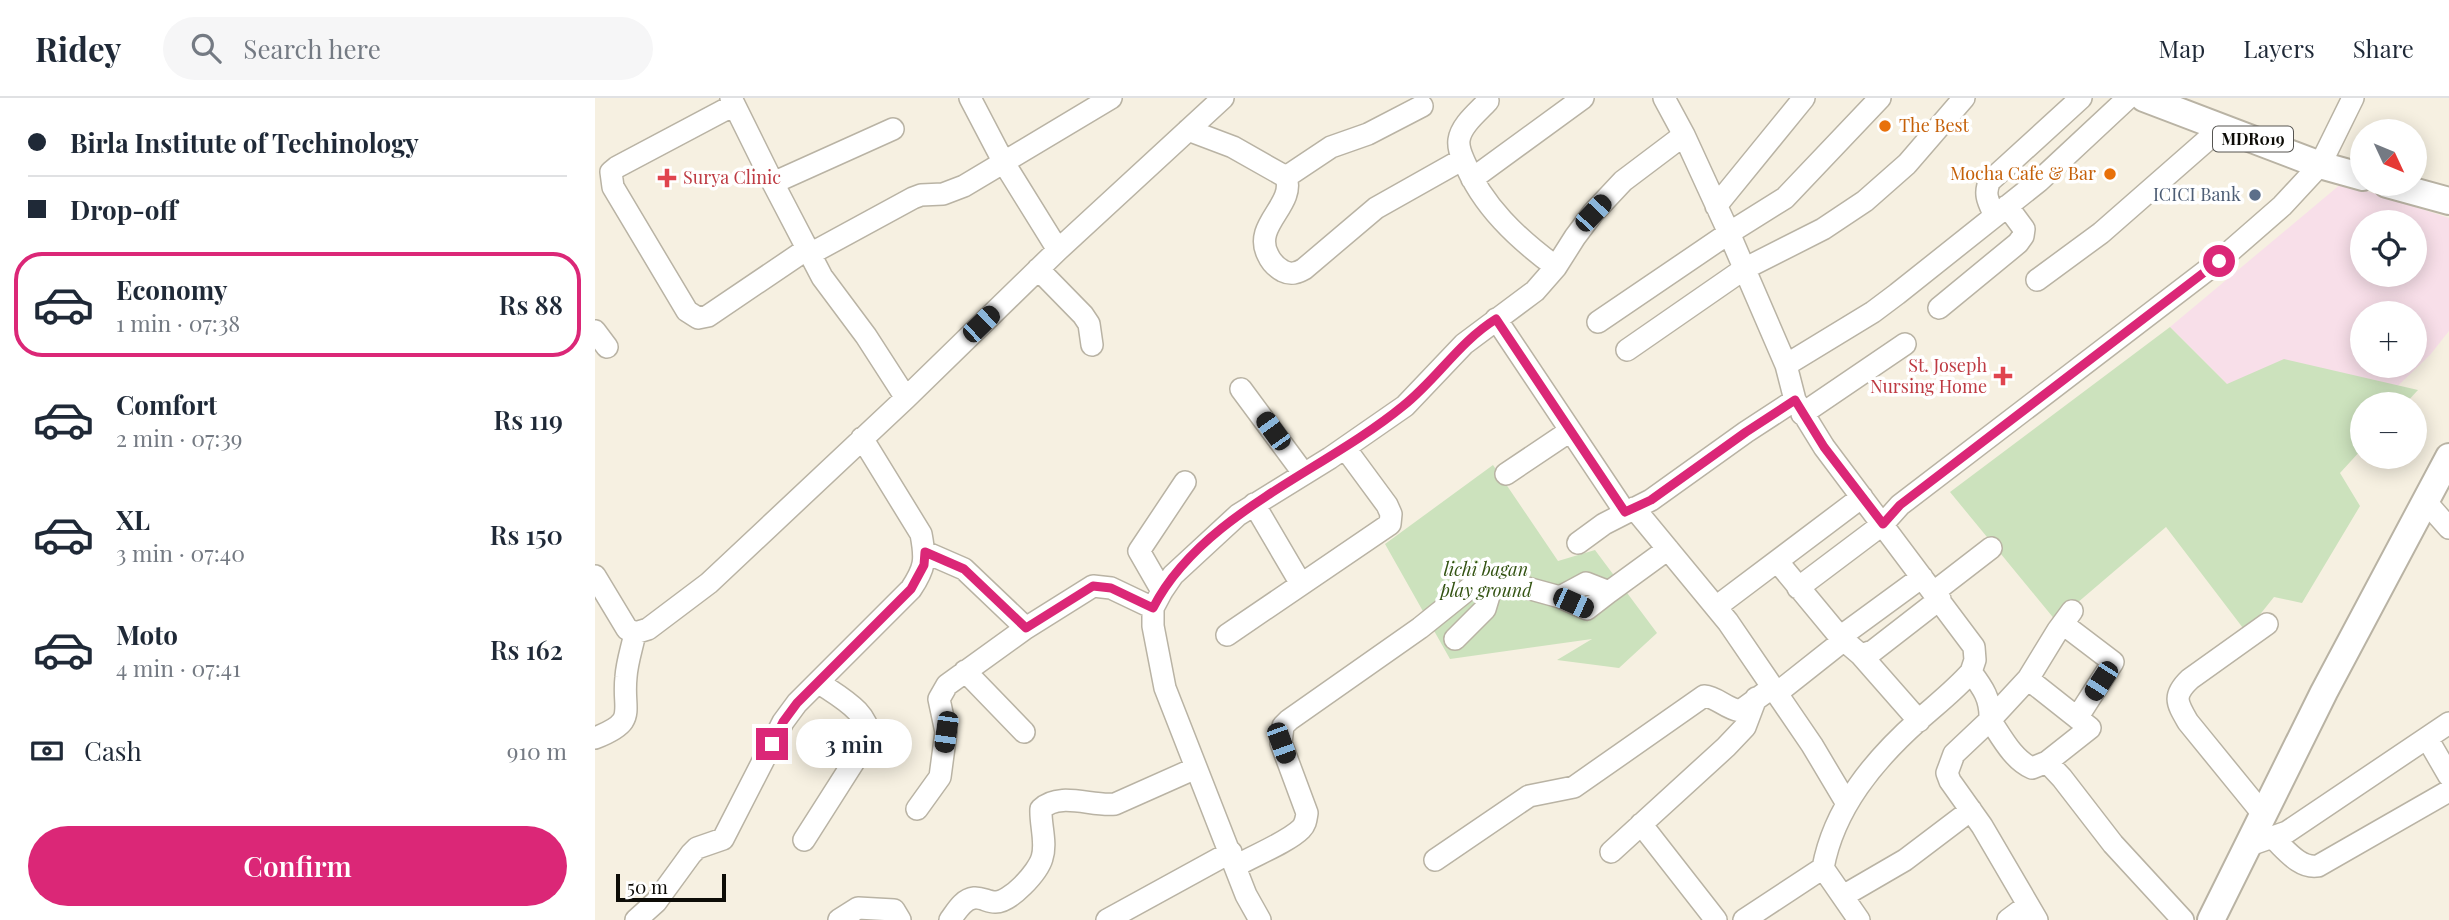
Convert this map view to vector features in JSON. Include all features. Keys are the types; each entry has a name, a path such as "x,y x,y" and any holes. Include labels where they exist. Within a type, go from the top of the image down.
{"main road":[{"name":"MDR019","path":"2144,98 2325,167 2350,174"},
{"path":"2427,195 2449,201"},
{"path":"2211,920 2324,692 2449,457"}],"street":[{"path":"971,98 1004,163 1058,250"},
{"path":"906,397 866,336 834,295 809,251 773,184 733,102 611,172 613,187 687,311 698,318 708,316 809,251 913,198 952,191 1111,98"},
{"path":"595,576 627,629 635,633 648,629 709,583 1058,250 1223,98"},
{"path":"1472,179 1583,98"},
{"path":"1664,98 1729,233 1786,365 1799,407 1862,497 1974,646 1975,660 1971,672 1878,762 1846,802 1826,849 1823,869 1859,920"},
{"path":"1716,206 1804,98"},
{"path":"1598,322 1729,233 1786,198 1880,98"},
{"path":"1627,350 1744,269 1823,229 1865,201 1907,164 1964,98"},
{"path":"1939,309 2023,236 2024,229 1987,197 1986,189 1990,181 2081,98"},
{"path":"1786,365 1873,312 2039,181 2128,98"},
{"path":"2150,325 2277,219 2325,167 2353,98"},
{"path":"1488,101 1462,131 1459,141 1463,159 1488,204 1529,247 1556,267"},
{"path":"1286,177 1331,147 1368,134 1422,106"},
{"path":"2037,280 2101,233 2222,127"},
{"path":"773,184 893,129"},
{"path":"1188,130 1233,147 1286,177 1287,193 1268,226 1264,248 1274,265 1296,273 1376,208 1463,159"},
{"path":"1260,920 1246,895 1165,688 1153,626 1158,599 1173,575 1213,536 1254,504 1405,406 1464,344 1535,291 1556,267 1575,237 1623,181 1684,135"},
{"path":"1798,588 1883,524 1900,505 2219,261 2325,167"},
{"path":"1038,269 1083,315 1089,324 1092,345"},
{"path":"1496,319 1570,430 1629,510 1668,550 1716,607 1768,693 1812,745 1846,802"},
{"path":"1578,543 1629,510 1651,500 1746,432 1799,407 1905,344"},
{"path":"1241,388 1304,474"},
{"path":"1506,474 1570,430"},
{"path":"636,920 656,902 697,848 723,839 783,722 797,703 911,589 924,565 925,552 921,534 862,438"},
{"path":"1227,635 1383,530 1392,519 1387,505 1345,447"},
{"path":"1158,599 1139,551 1185,482"},
{"path":"1716,607 1862,497"},
{"path":"2426,502 2449,528"},
{"path":"1254,504 1301,584"},
{"path":"1435,860 1529,796 1574,787 1704,696 1711,696 1728,708 1740,711 1842,638 1932,589 1991,548"},
{"path":"1107,920 1301,829 1307,813 1281,743 1283,726 1420,628 1471,587 1494,579 1559,597 1586,583 1609,592 1668,550"},
{"path":"925,552 964,569 1026,628"},
{"path":"1777,561 1842,638 1861,655 1919,720"},
{"path":"1455,639 1485,609 1494,579"},
{"path":"917,809 940,777 946,732 939,699 947,685 1026,628 1093,586 1158,599"},
{"path":"1861,655 1873,651 1932,589"},
{"path":"2008,920 2032,912 1947,773 1954,754 2028,679 2068,617 2113,662 2077,718"},
{"path":"2263,814 2188,722 2178,705 2177,695 2190,679 2267,624"},
{"path":"595,738 618,726 628,709 626,679 635,633"},
{"path":"965,671 1024,732"},
{"path":"1971,672 1985,691 1991,707 1990,720 2015,755 2032,768 2047,762 2090,729 2028,679"},
{"path":"804,840 867,741 869,733 864,719 853,708 818,682"},
{"path":"1611,852 1726,747 1745,727 1768,693"},
{"path":"2247,846 2274,839 2287,832 2449,723"},
{"path":"2427,738 2449,776"},
{"path":"2047,762 2113,844 2183,920"},
{"path":"950,920 964,902 974,897 996,902 1004,900 1013,895 1031,876 1042,859 1041,809 1045,805 1061,801 1115,804 1196,768"},
{"path":"2274,839 2300,863 2311,867 2318,866 2449,791"},
{"path":"1843,896 1905,860 1971,810"},
{"path":"1641,824 1716,920"},
{"path":"1744,920 1823,869"},
{"path":"839,920 858,908 894,910 900,920"}],"shaded area":[{"path":"2342,183 2350,186 2350,196 2382,196 2425,210 2350,210 2350,287 2427,287 2427,211 2449,218 2449,331 2427,358 2427,301 2350,301 2350,378 2406,378 2391,392 2350,392 2350,421 2312,469 2170,327"}],"green space":[{"path":"2170,327 2227,384 2284,359 2350,374 2350,378 2366,378 2418,390 2350,392 2350,462 2340,473 2360,506 2302,603 2274,597 2246,632 2166,527 2056,621 1950,492"},
{"name":"lichi bagan play ground","path":"1493,465 1558,561 1595,550 1657,633 1619,668 1557,660 1592,639 1450,659 1385,544"}],"place":[{"name":"The Best","path":"1885,126"},
{"name":"Mocha Cafe & Bar","path":"2110,174"},
{"name":"Surya Clinic","path":"667,178"},
{"name":"ICICI Bank","path":"2255,195"},
{"name":"St. Joseph Nursing Home","path":"2003,376"}],"route":[{"path":"772,744 797,703 911,589 924,565 925,552 964,569 1026,628 1093,586 1111,588 1153,608 1173,575 1213,536 1254,504 1330,458 1405,406 1464,344 1496,319 1625,512 1651,500 1795,400 1824,447 1883,524 1900,505 2219,261"}]}
